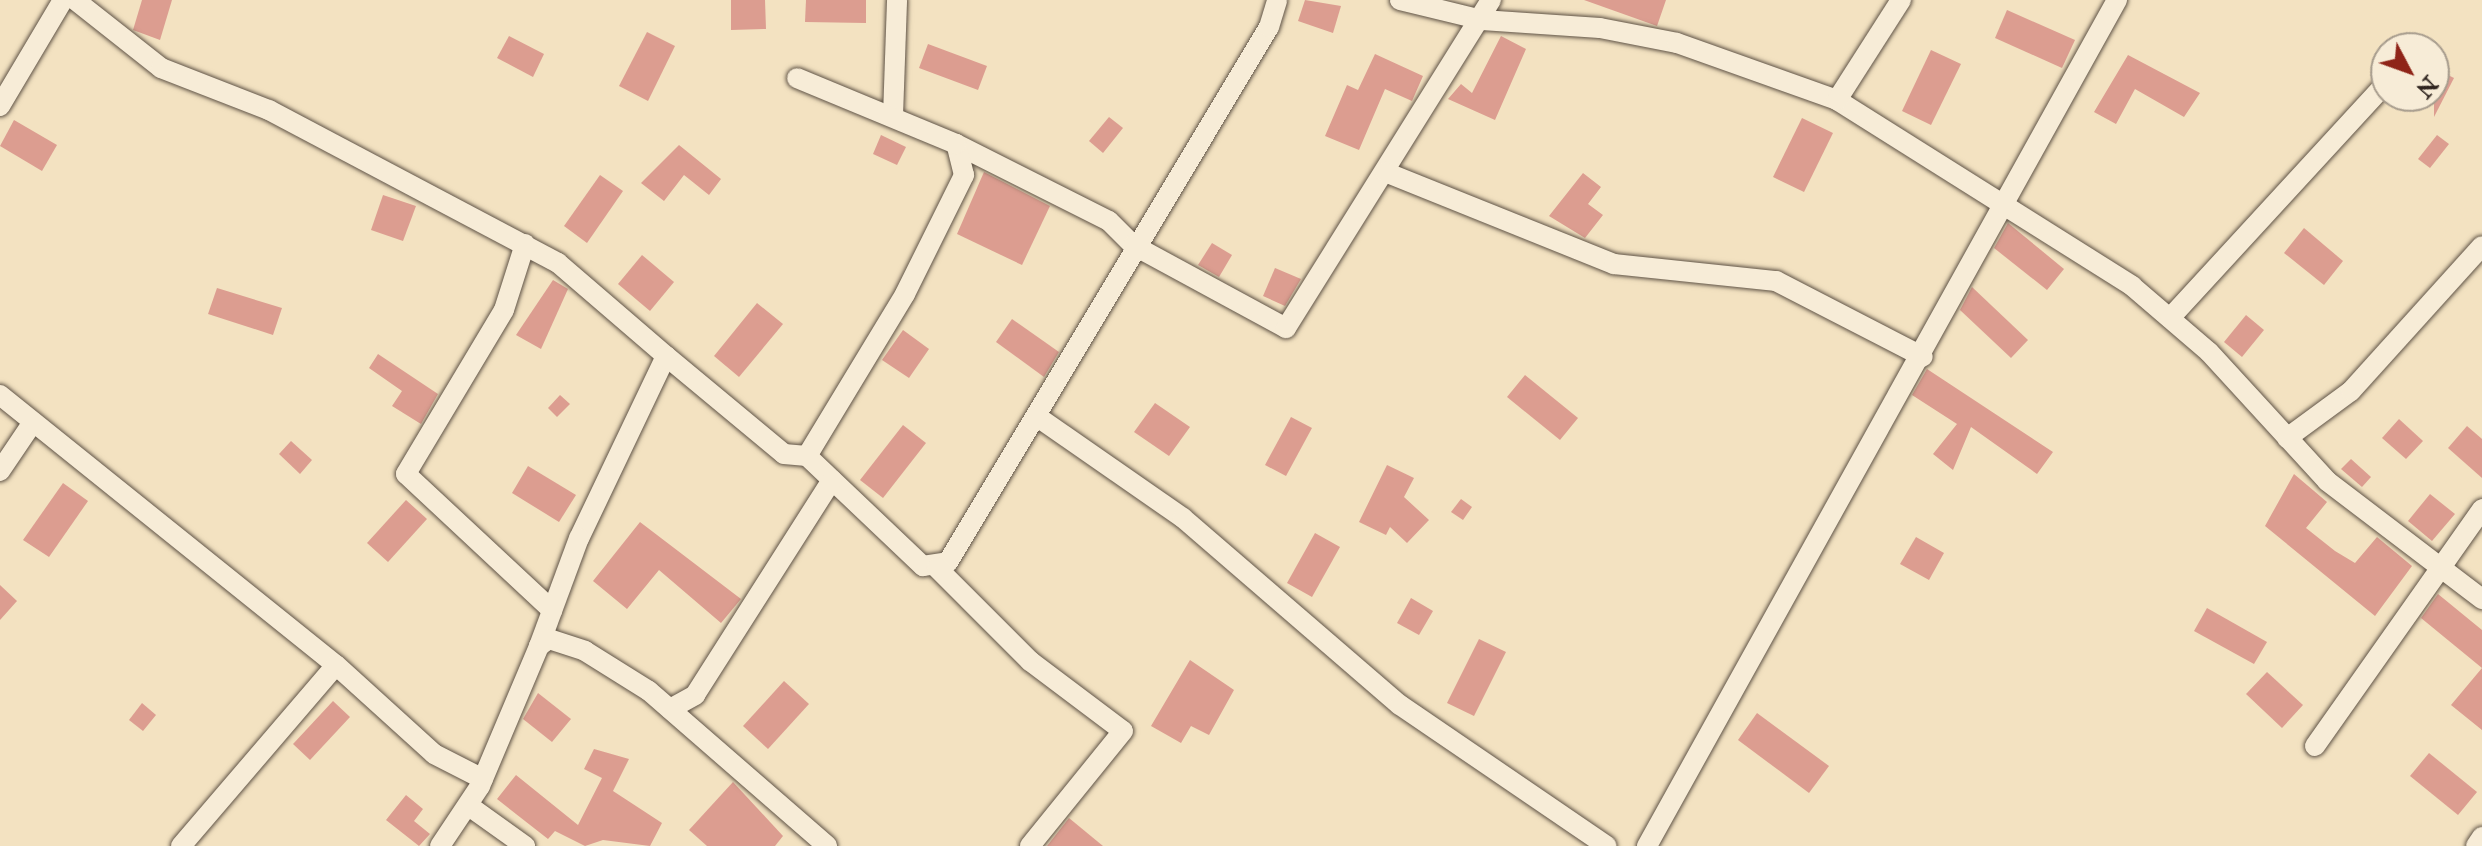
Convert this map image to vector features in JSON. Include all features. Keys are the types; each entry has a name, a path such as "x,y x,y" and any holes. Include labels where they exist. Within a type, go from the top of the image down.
{"street":[{"path":"0,106 63,0"},
{"path":"75,0 161,68 269,110 558,263 784,454 807,456 923,566 937,568 948,562 1039,418 1133,245 1269,27 1277,0"},
{"path":"893,116 897,0"},
{"path":"1400,0 1482,20 1600,28 1677,43 1837,100 2132,286 2170,318 2327,481 2434,568 2482,599"},
{"path":"797,78 956,144 1109,221 1133,245 1286,328 1482,20 1491,0"},
{"path":"1837,100 1901,0"},
{"path":"1647,846 2007,208 2117,0"},
{"path":"2170,318 2370,100"},
{"path":"807,456 905,294 964,175 956,144"},
{"path":"1385,172 1614,264 1776,281 1923,357"},
{"path":"525,244 504,310 406,474 552,610"},
{"path":"2287,438 2351,391 2482,246"},
{"path":"440,846 469,806 483,779 552,610 666,356"},
{"path":"0,395 336,665 434,754 483,779"},
{"path":"1039,418 1183,518 1400,705 1607,846"},
{"path":"0,471 33,422"},
{"path":"670,709 695,695 832,480"},
{"path":"2315,746 2434,568 2482,509"},
{"path":"937,568 1030,661 1123,731 1030,846"},
{"path":"539,646 549,639 585,651 670,709 827,846"},
{"path":"181,846 336,665"},
{"path":"469,806 525,846"},
{"path":"2476,846 2482,837"}],"building":[{"path":"142,0 172,0 160,40 133,30"},
{"path":"731,0 765,0 766,29 731,30"},
{"path":"806,0 866,0 866,23 805,22"},
{"path":"1305,0 1341,6 1333,33 1298,21"},
{"path":"1584,0 1666,0 1657,26"},
{"path":"2007,10 2075,40 2062,68 1995,38"},
{"path":"647,32 675,46 648,101 619,86"},
{"path":"509,36 544,54 533,77 497,58"},
{"path":"1501,36 1526,49 1495,120 1448,99 1461,84 1472,93"},
{"path":"928,44 987,66 978,90 919,68"},
{"path":"1931,50 1961,64 1931,125 1902,111"},
{"path":"1375,54 1423,76 1412,101 1385,89 1359,150 1325,136 1347,85 1358,90"},
{"path":"2128,55 2200,93 2184,117 2135,89 2116,124 2094,112"},
{"path":"1109,117 1123,128 1103,153 1089,141"},
{"path":"1802,118 1833,133 1804,192 1773,177"},
{"path":"14,120 57,145 42,171 0,146"},
{"path":"881,135 906,147 897,165 873,154"},
{"path":"2437,135 2449,144 2430,168 2418,159"},
{"path":"679,145 721,179 709,195 684,175 664,201 641,183"},
{"path":"984,172 1050,206 1022,265 957,234"},
{"path":"1583,173 1601,187 1588,204 1603,215 1585,238 1549,216"},
{"path":"600,175 623,191 587,243 564,226"},
{"path":"383,195 416,206 403,241 371,230"},
{"path":"2008,223 2064,269 2047,290 1994,248"},
{"path":"2304,228 2343,261 2324,285 2284,253"},
{"path":"1212,243 1232,255 1219,277 1198,265"},
{"path":"642,255 674,282 650,311 618,284"},
{"path":"1275,268 1301,279 1285,306 1263,296"},
{"path":"553,280 568,289 541,349 516,335"},
{"path":"1972,287 2028,340 2011,358 1960,310"},
{"path":"217,288 282,308 273,335 208,314"},
{"path":"757,303 783,324 739,377 714,356"},
{"path":"2246,315 2264,330 2242,357 2224,342"},
{"path":"1012,319 1059,352 1044,377 996,342"},
{"path":"903,330 929,349 909,378 882,360"},
{"path":"378,354 438,394 421,424 392,406 402,391 369,368"},
{"path":"1927,369 2053,452 2037,474 1971,427 1953,470 1933,454 1957,424 1912,395"},
{"path":"1525,375 1578,418 1560,440 1507,397"},
{"path":"560,395 570,404 557,417 548,408"},
{"path":"1155,403 1190,427 1169,456 1134,432"},
{"path":"1291,417 1312,428 1286,476 1265,465"},
{"path":"2399,419 2423,441 2406,459 2382,438"},
{"path":"903,425 926,443 883,498 860,480"},
{"path":"2467,426 2482,439 2482,478 2448,448"},
{"path":"291,441 312,460 300,474 279,454"},
{"path":"2351,459 2371,477 2362,487 2341,469"},
{"path":"1387,465 1414,478 1404,497 1429,520 1407,543 1390,527 1386,535 1359,522"},
{"path":"528,466 576,495 559,522 512,493"},
{"path":"2294,474 2327,502 2306,528 2335,551 2355,563 2377,537 2412,566 2375,616 2265,526"},
{"path":"63,483 88,501 49,557 23,540"},
{"path":"2430,494 2455,514 2432,541 2408,521"},
{"path":"1461,499 1472,507 1463,520 1451,512"},
{"path":"406,500 427,519 388,562 367,543"},
{"path":"640,522 741,599 721,623 659,570 627,609 593,581"},
{"path":"1315,533 1340,547 1312,597 1287,583"},
{"path":"1916,537 1944,553 1929,580 1900,564"},
{"path":"0,585 17,601 0,620"},
{"path":"2438,594 2482,630 2482,668 2421,618"},
{"path":"1411,598 1433,611 1419,635 1397,623"},
{"path":"2207,608 2267,642 2254,664 2194,631"},
{"path":"1479,639 1506,652 1474,716 1447,703"},
{"path":"1190,660 1234,690 1209,735 1191,726 1181,743 1151,726"},
{"path":"2482,668 2482,730 2451,705"},
{"path":"2267,672 2303,705 2282,728 2246,694"},
{"path":"784,681 809,704 768,749 743,726"},
{"path":"538,693 571,719 552,742 523,719"},
{"path":"333,701 350,717 310,760 293,744"},
{"path":"142,703 156,715 143,731 129,720"},
{"path":"1757,713 1829,766 1809,793 1738,740"},
{"path":"594,749 629,759 613,791 662,823 650,846 603,840 585,846 555,831 548,839 497,799 516,775 578,825 602,778 584,769"},
{"path":"2429,753 2477,792 2458,815 2410,776"},
{"path":"733,782 783,836 775,846 707,846 689,830"},
{"path":"406,795 423,809 414,821 430,834 419,846 386,820"},
{"path":"1069,818 1103,846 1047,846"}]}
